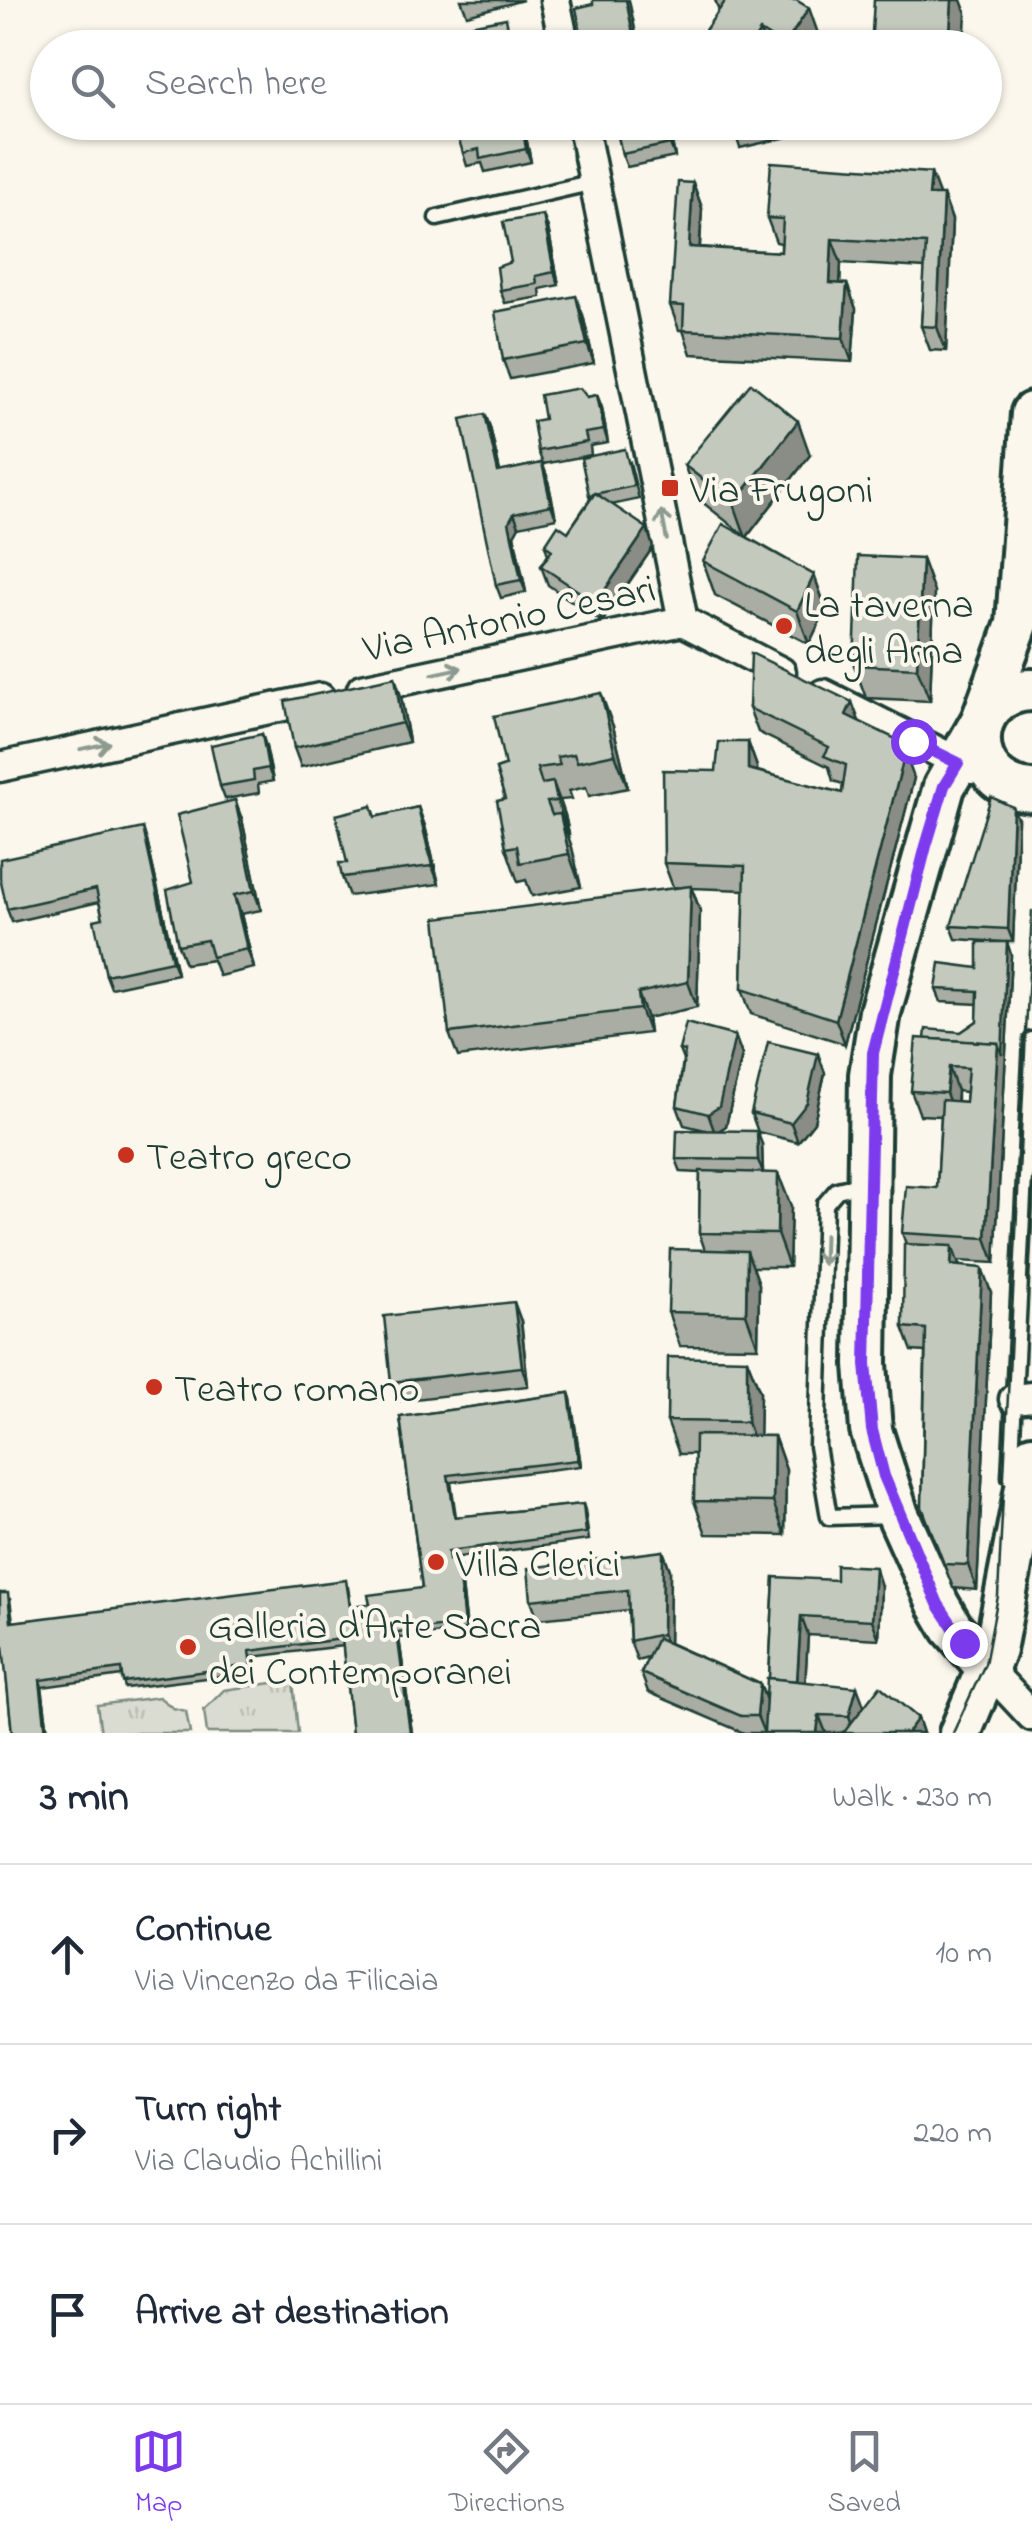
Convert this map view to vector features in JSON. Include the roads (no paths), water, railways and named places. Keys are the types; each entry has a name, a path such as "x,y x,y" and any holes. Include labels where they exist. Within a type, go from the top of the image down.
{"main road":[{"path":"989,1670 945,1616 898,1515 876,1450 866,1384 870,1075 876,1032 934,820 958,763 982,720 1016,624 1032,413"},
{"path":"1016,787 981,757 982,720 999,699 1032,690"},
{"path":"960,1733 989,1670 1032,1456"}],"street":[{"path":"555,0 562,30"},
{"path":"586,140 683,621 958,763 1016,787"},
{"name":"Via Antonio Cesari","path":"0,767 683,621"},
{"path":"989,1670 1032,1716"}],"lane":[{"path":"437,218 594,182"},
{"path":"1002,1612 1023,1398 1032,1040"},
{"path":"869,1184 837,1190 825,1204 818,1446 830,1518 898,1515"}],"tram line":[{"path":"953,1733 985,1664 998,1596 1032,911"},
{"path":"1027,1281 1032,1180"}],"place":[{"name":"Via Frugoni","path":"670,488"},
{"name":"La taverna degli Arna","path":"784,626"},
{"name":"Teatro greco","path":"126,1155"},
{"name":"Teatro romano","path":"154,1387"},
{"name":"Villa Clerici","path":"436,1562"},
{"name":"Galleria d'Arte Sacra dei Contemporanei","path":"188,1647"}]}
